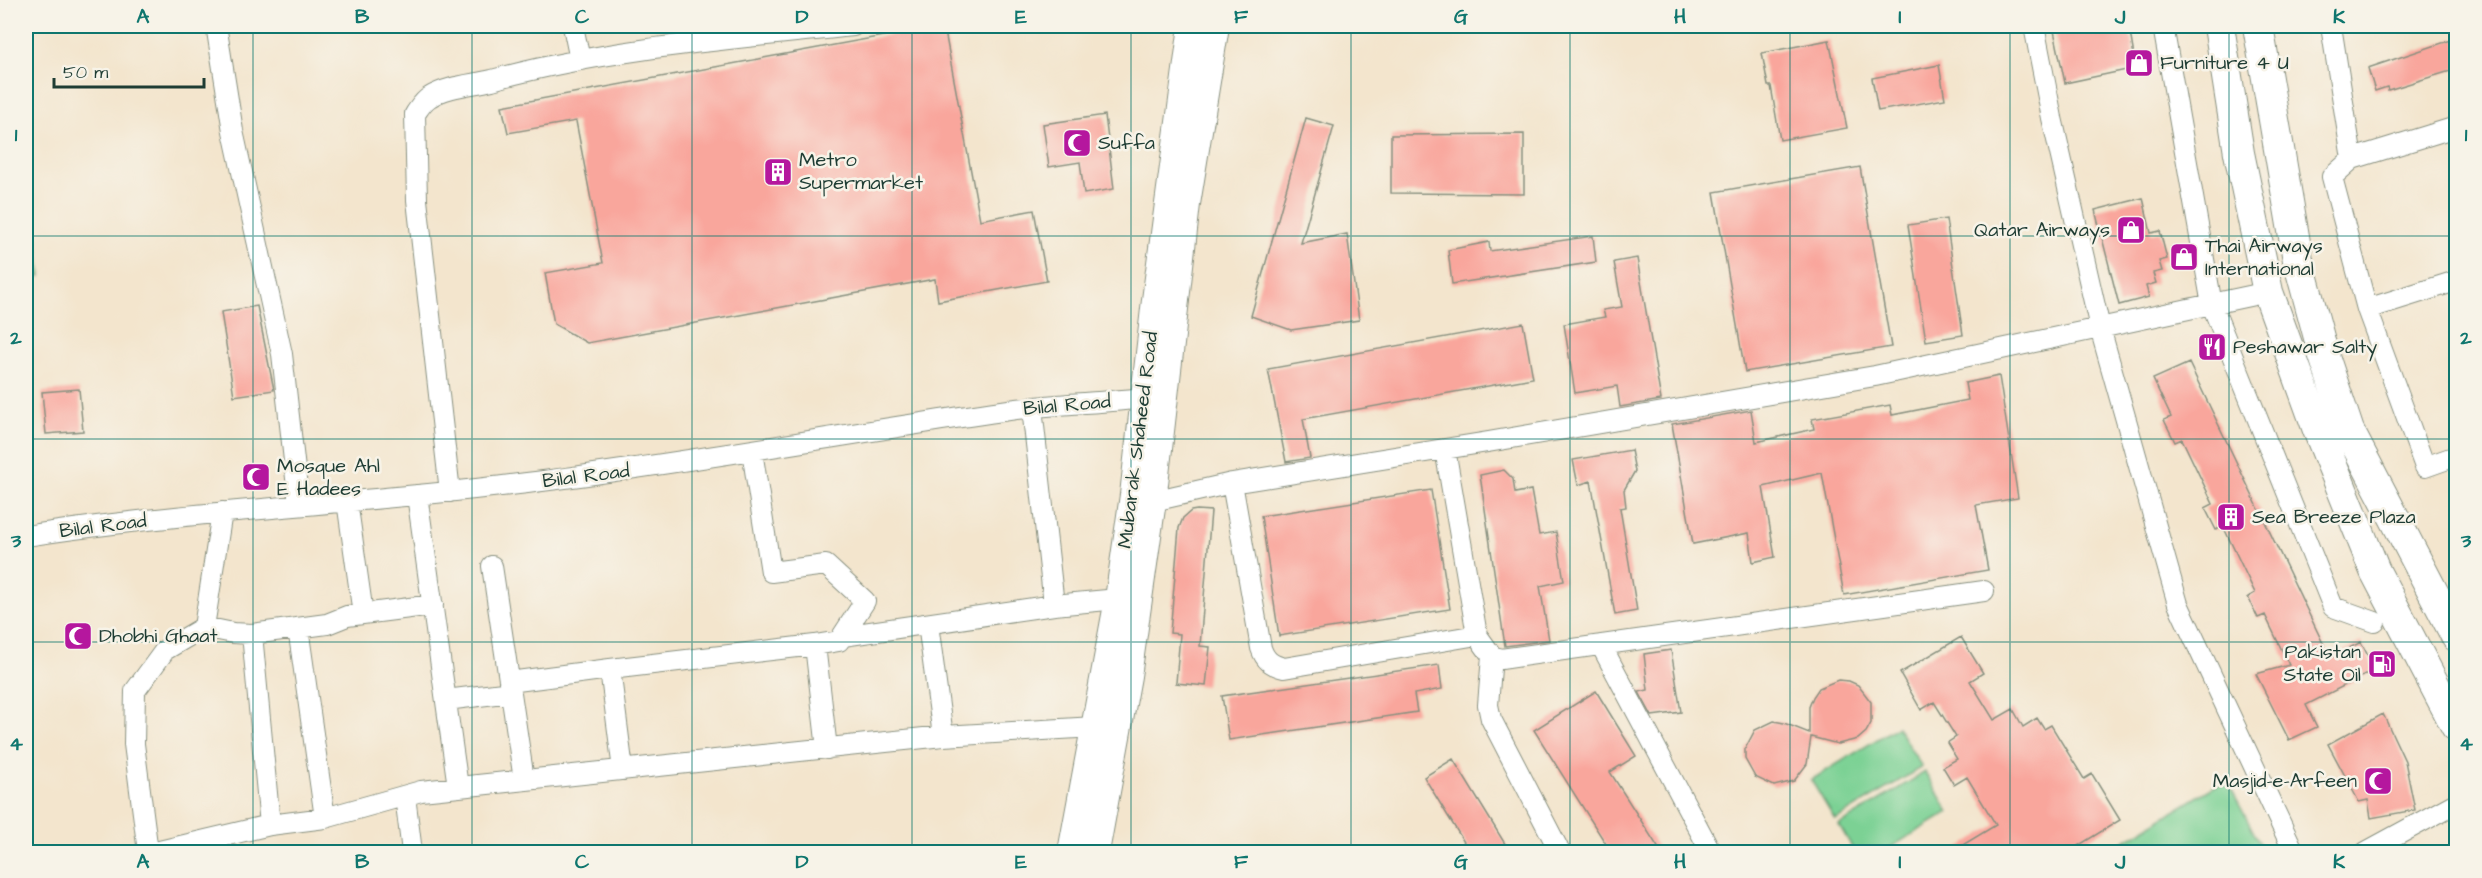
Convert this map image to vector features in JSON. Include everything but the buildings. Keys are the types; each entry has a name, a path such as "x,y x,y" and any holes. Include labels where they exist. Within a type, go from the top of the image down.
{"highway":[{"path":"2218,26 2239,153 2268,292 2318,430 2375,571 2457,726"},
{"path":"2258,26 2298,260 2324,356 2349,431 2457,636"}],"main road":[{"name":"Mubarak Shaheed Road","path":"1071,852 1118,599 1192,26"},
{"name":"Mubarak Shaheed Road","path":"1096,852 1128,676 1154,501 1187,204 1216,26"}],"street":[{"path":"219,26 233,131 282,354 299,505"},
{"path":"573,26 579,60"},
{"path":"450,492 417,200 415,114 422,103 445,89 579,60 853,26"},
{"path":"2034,26 2052,118 2100,328 2178,604 2294,852"},
{"path":"2163,26 2212,305 2333,607 2375,622"},
{"path":"2331,26 2352,159"},
{"path":"2457,127 2352,159 2332,177 2367,309 2425,467 2457,456"},
{"path":"2367,309 2457,281"},
{"path":"1154,501 1232,483 1875,376 2268,292"},
{"name":"Bilal Road","path":"26,536 222,512 450,492 640,469 1032,408 1144,398"},
{"path":"1032,408 1054,606"},
{"path":"1444,449 1477,635 1492,656 1501,659 1984,591"},
{"path":"446,700 610,669 839,641 865,601 826,565 771,572 752,451"},
{"path":"1232,483 1261,648 1264,658 1273,665 1284,668 1477,635"},
{"path":"417,495 458,787"},
{"path":"347,501 363,614"},
{"path":"204,627 222,512"},
{"path":"492,566 524,780"},
{"path":"843,636 1118,599"},
{"path":"148,852 134,744 135,691 165,650 204,627 232,633 252,634 327,624 347,616 433,605"},
{"path":"928,624 943,736"},
{"path":"298,628 325,818"},
{"path":"252,634 270,825"},
{"path":"814,645 827,749"},
{"path":"1601,645 1711,852"},
{"path":"1492,656 1488,705 1491,719 1560,852"},
{"path":"610,669 623,770"},
{"path":"155,852 270,825 325,818 421,791 943,736 1095,727"},
{"path":"405,796 412,852"},
{"path":"2366,852 2457,803"}],"green space":[{"path":"26,174 28,174 41,276 26,278"},
{"path":"1897,727 1922,767 1835,820 1811,780"},
{"path":"1925,772 1949,812 1883,852 1855,852 1839,825"},
{"path":"2224,784 2230,787 2264,852 2107,852 2215,786"}],"place":[{"name":"Furniture 4 U","path":"2139,63"},
{"name":"Suffa","path":"1077,143"},
{"name":"Metro Supermarket","path":"778,172"},
{"name":"Qatar Airways","path":"2131,230"},
{"name":"Thai Airways International","path":"2184,257"},
{"name":"Peshawar Salty","path":"2212,347"},
{"name":"Mosque Ahl E Hadees","path":"256,477"},
{"name":"Sea Breeze Plaza","path":"2231,517"},
{"name":"Dhobhi Ghaat","path":"78,636"},
{"name":"Pakistan State Oil","path":"2382,664"},
{"name":"Masjid-e-Arfeen","path":"2378,781"}]}
